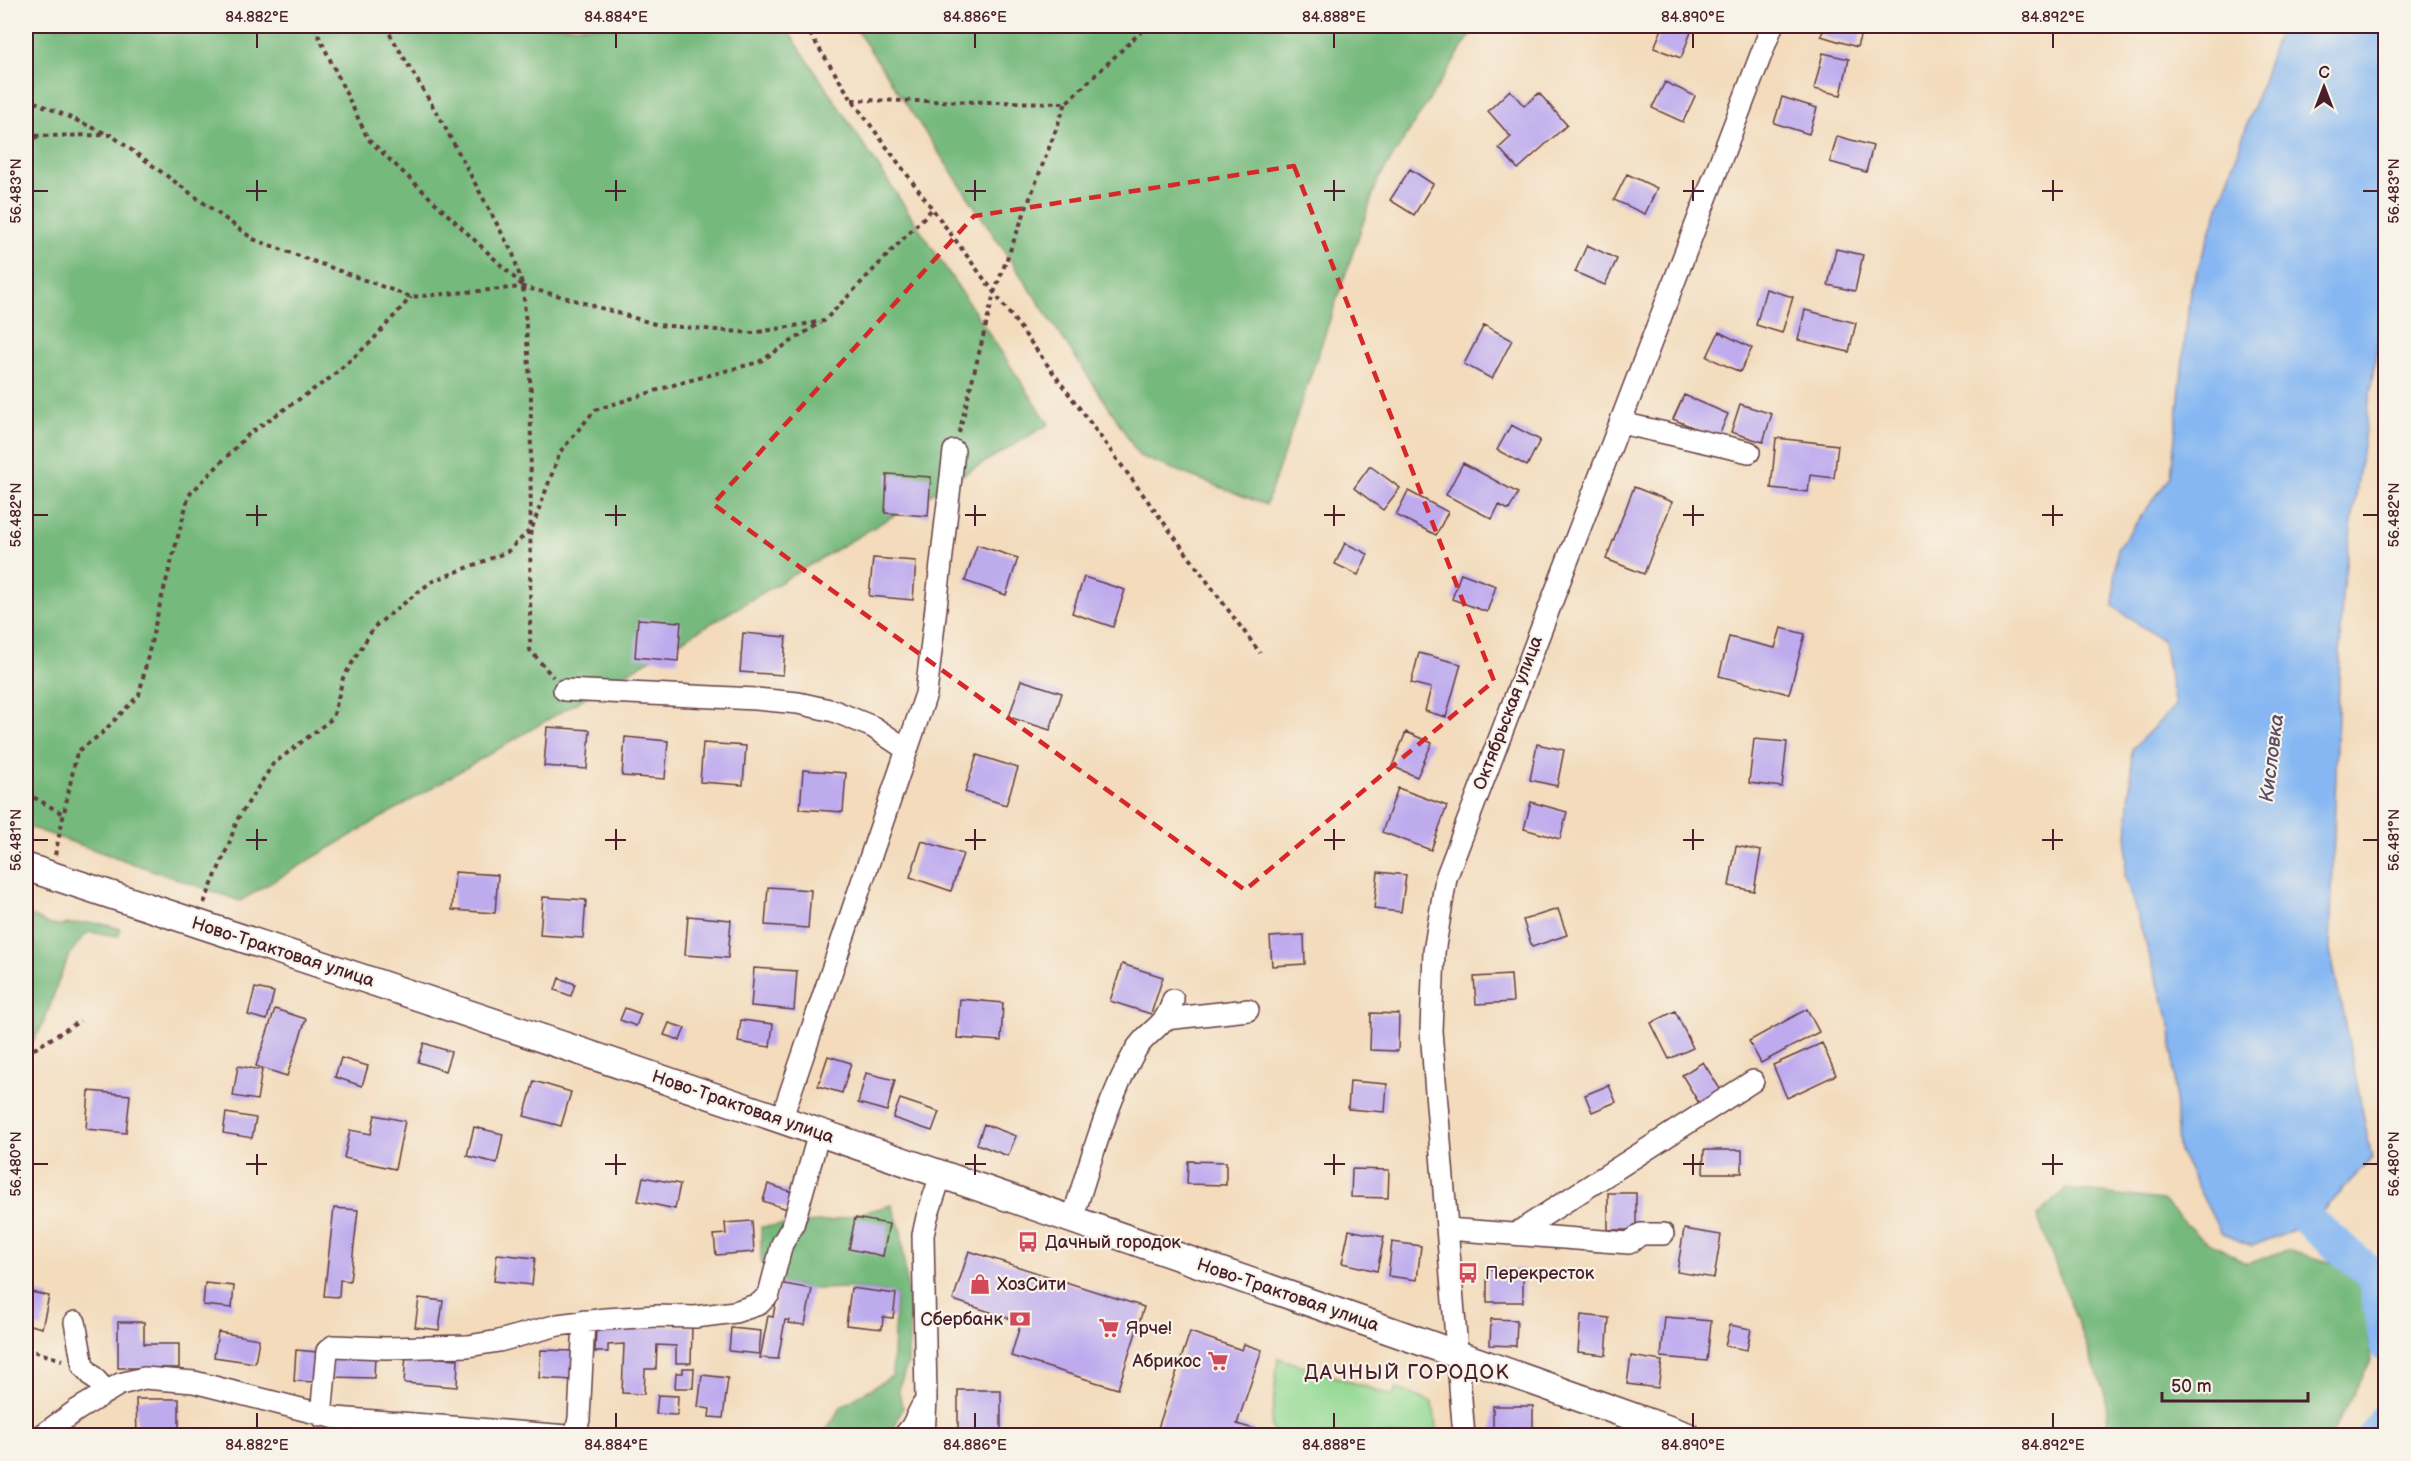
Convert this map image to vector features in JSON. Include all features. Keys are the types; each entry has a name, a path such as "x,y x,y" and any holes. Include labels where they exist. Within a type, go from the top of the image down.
{"main road":[{"name":"Ново-Трактовая улица","path":"38,871 819,1133 1459,1354 1687,1436"}],"street":[{"name":"Октябрьская улица","path":"1464,1436 1431,1031 1434,952 1446,878 1772,26"},
{"path":"1621,423 1749,452"},
{"path":"781,1120 926,694 954,451"},
{"path":"564,690 798,703 834,711 873,727 906,749"},
{"path":"1072,1220 1096,1146 1119,1085 1136,1049 1169,1010 1248,1010"},
{"path":"1515,1234 1753,1081"},
{"path":"321,1416 329,1347 468,1346 499,1341 558,1325 656,1316 695,1317 735,1312 759,1304 769,1294 782,1244 793,1225 819,1133"},
{"path":"924,1436 926,1398 923,1235 941,1175"},
{"path":"1447,1229 1629,1243 1641,1233 1664,1234"},
{"path":"75,1322 82,1366 107,1392"},
{"path":"575,1436 579,1419 584,1322"},
{"path":"41,1436 77,1410 120,1384 144,1378 194,1382 336,1419 568,1436"},
{"path":"904,1436 912,1426 926,1398"}],"path":[{"path":"314,26 368,140 524,287"},
{"path":"385,26 441,120 513,254 524,287 531,393 530,650 564,690"},
{"path":"805,26 852,100 1260,652"},
{"path":"954,451 994,293 1066,103 1147,26"},
{"path":"26,98 111,135 253,239 411,297 524,287 658,325 752,333 824,321"},
{"path":"852,100 1066,103"},
{"path":"26,136 111,135"},
{"path":"26,143 38,136"},
{"path":"195,922 237,820 273,764 333,718 343,678 374,627 432,582 507,552 531,528 560,452 595,410 680,383 759,362 824,321 932,209"},
{"path":"38,871 65,816 77,752 101,734 140,695 159,608 189,495 250,433 330,378 371,342 411,297"},
{"path":"26,793 65,816"},
{"path":"26,1054 80,1021"},
{"path":"26,1349 82,1366"}],"highlighted area":[{"path":"1294,166 1494,681 1245,890 713,504 974,216"}],"green space":[{"path":"26,26 785,26 1049,424 240,901 26,826"},
{"path":"854,26 1476,26 1378,180 1266,505 1139,456 1116,418"},
{"path":"26,914 52,925 93,923 120,929 119,936 89,932 77,944 61,974 44,1022 26,1049"},
{"path":"2066,1189 2162,1200 2197,1235 2247,1264 2286,1250 2359,1270 2371,1360 2332,1435 2109,1435 2105,1394 2037,1216"},
{"path":"892,1205 901,1231 910,1317 908,1363 898,1389 903,1407 891,1435 841,1435 826,1430 841,1407 892,1376 896,1294 851,1288 812,1289 779,1283 761,1261 761,1227 832,1221"},
{"path":"1278,1358 1393,1396 1396,1388 1433,1403 1437,1435 1276,1435 1271,1427"}],"water":[{"path":"2281,26 2385,26 2386,282 2342,593 2330,950 2372,1158 2311,1223 2252,1246 2221,1233 2178,1149 2171,1026 2125,876 2132,749 2175,706 2163,641 2113,606 2117,549 2171,476 2190,291"}],"building":[{"path":"1663,26 1693,27 1681,58 1654,48"},
{"path":"1825,26 1863,26 1857,47 1821,36"},
{"path":"1823,53 1849,59 1841,95 1814,89"},
{"path":"1665,82 1695,96 1683,122 1652,108"},
{"path":"1510,90 1524,106 1539,93 1567,125 1518,169 1499,148 1511,137 1488,111"},
{"path":"1782,97 1817,108 1809,134 1774,123"},
{"path":"1837,136 1873,146 1866,172 1830,162"},
{"path":"1410,169 1433,184 1414,215 1390,200"},
{"path":"1627,174 1657,188 1645,214 1614,200"},
{"path":"1587,245 1617,259 1605,285 1575,272"},
{"path":"1836,249 1863,255 1855,291 1828,285"},
{"path":"1766,289 1793,297 1782,333 1756,325"},
{"path":"1805,310 1856,323 1849,352 1798,340"},
{"path":"1484,325 1512,340 1492,379 1464,364"},
{"path":"1719,332 1752,348 1740,372 1707,357"},
{"path":"1684,395 1728,414 1718,438 1673,419"},
{"path":"1740,404 1772,414 1763,442 1731,432"},
{"path":"1511,425 1540,440 1527,466 1497,450"},
{"path":"1776,438 1838,445 1834,478 1810,475 1808,492 1771,488"},
{"path":"1463,463 1518,493 1509,510 1499,505 1492,519 1446,495"},
{"path":"1370,466 1400,488 1383,510 1354,488"},
{"path":"887,474 931,477 928,516 885,513"},
{"path":"1634,487 1672,502 1644,574 1606,559"},
{"path":"1408,491 1448,512 1436,535 1396,515"},
{"path":"1345,543 1368,554 1358,575 1335,564"},
{"path":"977,545 1018,558 1006,595 965,581"},
{"path":"873,558 916,561 913,600 869,596"},
{"path":"1461,573 1496,586 1487,612 1452,599"},
{"path":"1084,577 1125,590 1113,627 1072,613"},
{"path":"638,619 681,622 678,661 635,657"},
{"path":"1781,628 1805,634 1789,694 1719,676 1729,637 1775,648"},
{"path":"743,633 786,637 783,675 740,672"},
{"path":"1419,653 1461,664 1446,717 1425,711 1431,688 1411,683"},
{"path":"1021,680 1062,693 1050,730 1009,717"},
{"path":"547,727 590,730 587,769 544,766"},
{"path":"1406,732 1432,743 1417,777 1392,766"},
{"path":"625,737 668,741 665,779 622,776"},
{"path":"1754,739 1787,742 1782,787 1749,783"},
{"path":"703,743 746,746 743,785 700,782"},
{"path":"1537,744 1564,750 1557,786 1530,780"},
{"path":"977,755 1018,768 1006,805 965,792"},
{"path":"803,770 846,773 843,812 800,809"},
{"path":"1398,788 1447,806 1431,850 1382,832"},
{"path":"1531,802 1567,812 1560,839 1524,829"},
{"path":"922,841 963,854 951,891 910,877"},
{"path":"1736,846 1761,851 1754,891 1729,886"},
{"path":"455,872 498,875 495,913 452,910"},
{"path":"1378,872 1406,875 1401,912 1374,909"},
{"path":"768,887 811,890 808,928 765,925"},
{"path":"543,897 586,900 583,938 540,935"},
{"path":"1558,909 1567,935 1532,947 1523,920"},
{"path":"688,916 731,920 728,958 685,955"},
{"path":"1304,935 1305,964 1272,966 1270,937"},
{"path":"1122,964 1163,977 1151,1014 1110,1001"},
{"path":"754,968 797,971 794,1010 751,1006"},
{"path":"1511,975 1513,1002 1476,1004 1474,977"},
{"path":"559,978 575,984 571,996 555,990"},
{"path":"255,988 274,992 267,1020 248,1015"},
{"path":"960,999 1003,1003 1001,1041 957,1038"},
{"path":"625,1008 641,1014 636,1026 620,1020"},
{"path":"275,1009 306,1019 287,1076 256,1066"},
{"path":"1807,1009 1819,1032 1761,1063 1749,1041"},
{"path":"1675,1011 1693,1048 1669,1059 1651,1023"},
{"path":"1371,1013 1399,1014 1398,1051 1370,1050"},
{"path":"741,1020 773,1024 770,1047 738,1042"},
{"path":"669,1023 685,1028 680,1040 664,1035"},
{"path":"424,1043 451,1052 445,1071 418,1062"},
{"path":"1822,1043 1836,1075 1787,1098 1773,1065"},
{"path":"828,1056 851,1063 842,1093 818,1086"},
{"path":"341,1058 368,1066 362,1086 335,1077"},
{"path":"1703,1062 1722,1092 1700,1105 1682,1075"},
{"path":"238,1066 262,1070 257,1100 233,1096"},
{"path":"866,1073 895,1080 887,1111 858,1103"},
{"path":"534,1081 571,1092 561,1126 524,1116"},
{"path":"1350,1081 1387,1084 1385,1112 1348,1109"},
{"path":"1609,1085 1616,1102 1592,1112 1585,1095"},
{"path":"89,1091 130,1095 126,1133 86,1129"},
{"path":"900,1099 939,1112 932,1131 893,1118"},
{"path":"226,1113 256,1118 252,1138 223,1133"},
{"path":"375,1115 405,1121 395,1169 344,1158 350,1130 371,1134"},
{"path":"984,1124 1016,1136 1008,1156 977,1144"},
{"path":"474,1127 503,1134 497,1163 467,1156"},
{"path":"1704,1150 1742,1150 1742,1173 1703,1173"},
{"path":"1188,1161 1226,1162 1226,1185 1187,1184"},
{"path":"1352,1169 1389,1170 1388,1198 1351,1197"},
{"path":"643,1177 680,1184 675,1209 638,1201"},
{"path":"768,1184 795,1193 790,1210 763,1201"},
{"path":"1608,1193 1636,1193 1636,1230 1608,1230"},
{"path":"334,1208 358,1210 350,1281 340,1280 339,1297 324,1296"},
{"path":"855,1218 889,1224 883,1256 849,1249"},
{"path":"752,1221 754,1252 716,1255 714,1235 726,1234 725,1223"},
{"path":"1684,1229 1721,1235 1714,1278 1677,1272"},
{"path":"1349,1230 1384,1237 1377,1271 1342,1263"},
{"path":"1392,1242 1421,1246 1417,1280 1388,1276"},
{"path":"969,1251 1144,1307 1118,1389 1011,1356 1021,1322 953,1300"},
{"path":"497,1254 535,1258 532,1285 494,1281"},
{"path":"1487,1269 1523,1269 1523,1302 1487,1302"},
{"path":"205,1283 234,1286 232,1308 203,1305"},
{"path":"779,1283 812,1289 805,1325 788,1323 789,1320 785,1320 778,1359 760,1358 768,1316 773,1317"},
{"path":"851,1288 896,1294 893,1318 883,1317 882,1329 846,1325"},
{"path":"26,1291 49,1296 42,1328 26,1324"},
{"path":"419,1298 443,1301 439,1330 415,1327"},
{"path":"1581,1315 1609,1318 1606,1355 1578,1352"},
{"path":"1665,1317 1711,1321 1707,1361 1661,1357"},
{"path":"1491,1319 1517,1320 1516,1346 1490,1345"},
{"path":"118,1322 144,1322 144,1344 179,1344 179,1368 118,1368"},
{"path":"596,1325 692,1327 691,1363 676,1363 676,1346 657,1345 656,1369 645,1369 644,1394 622,1393 624,1344 608,1345 608,1352 595,1352"},
{"path":"1730,1325 1751,1329 1747,1350 1725,1346"},
{"path":"731,1328 761,1331 759,1354 729,1351"},
{"path":"218,1332 259,1339 255,1363 214,1357"},
{"path":"1190,1332 1242,1350 1244,1344 1262,1350 1237,1424 1254,1429 1252,1436 1169,1436 1157,1431"},
{"path":"296,1350 317,1352 316,1382 294,1381"},
{"path":"541,1350 574,1351 573,1380 539,1378"},
{"path":"406,1353 424,1357 458,1359 457,1387 404,1383"},
{"path":"331,1355 375,1356 374,1378 331,1377"},
{"path":"1631,1356 1662,1361 1658,1388 1627,1384"},
{"path":"683,1368 694,1368 693,1388 675,1388 676,1373 683,1373"},
{"path":"702,1375 728,1378 723,1418 709,1417 710,1409 698,1407"},
{"path":"958,1390 1001,1390 1001,1436 958,1436"},
{"path":"658,1395 678,1396 677,1415 656,1414"},
{"path":"136,1399 179,1399 179,1436 137,1436"},
{"path":"1493,1406 1533,1406 1533,1435 1493,1435"}],"waterway":[{"name":"Кисловка","path":"2290,1183 2294,1203 2311,1223 2366,1269 2375,1280 2386,1345"},
{"name":"Кисловка","path":"2374,1436 2386,1419"}],"place":[{"name":"Дачный городок","path":"1028,1242"},
{"name":"Перекресток","path":"1468,1273"},
{"name":"ХозСити","path":"980,1284"},
{"name":"Сбербанк","path":"1020,1319"},
{"name":"Ярче!","path":"1109,1328"},
{"name":"Абрикос","path":"1218,1361"}],"district":[{"name":"ДАЧНЫЙ ГОРОДОК","path":"1407,1373"}]}
